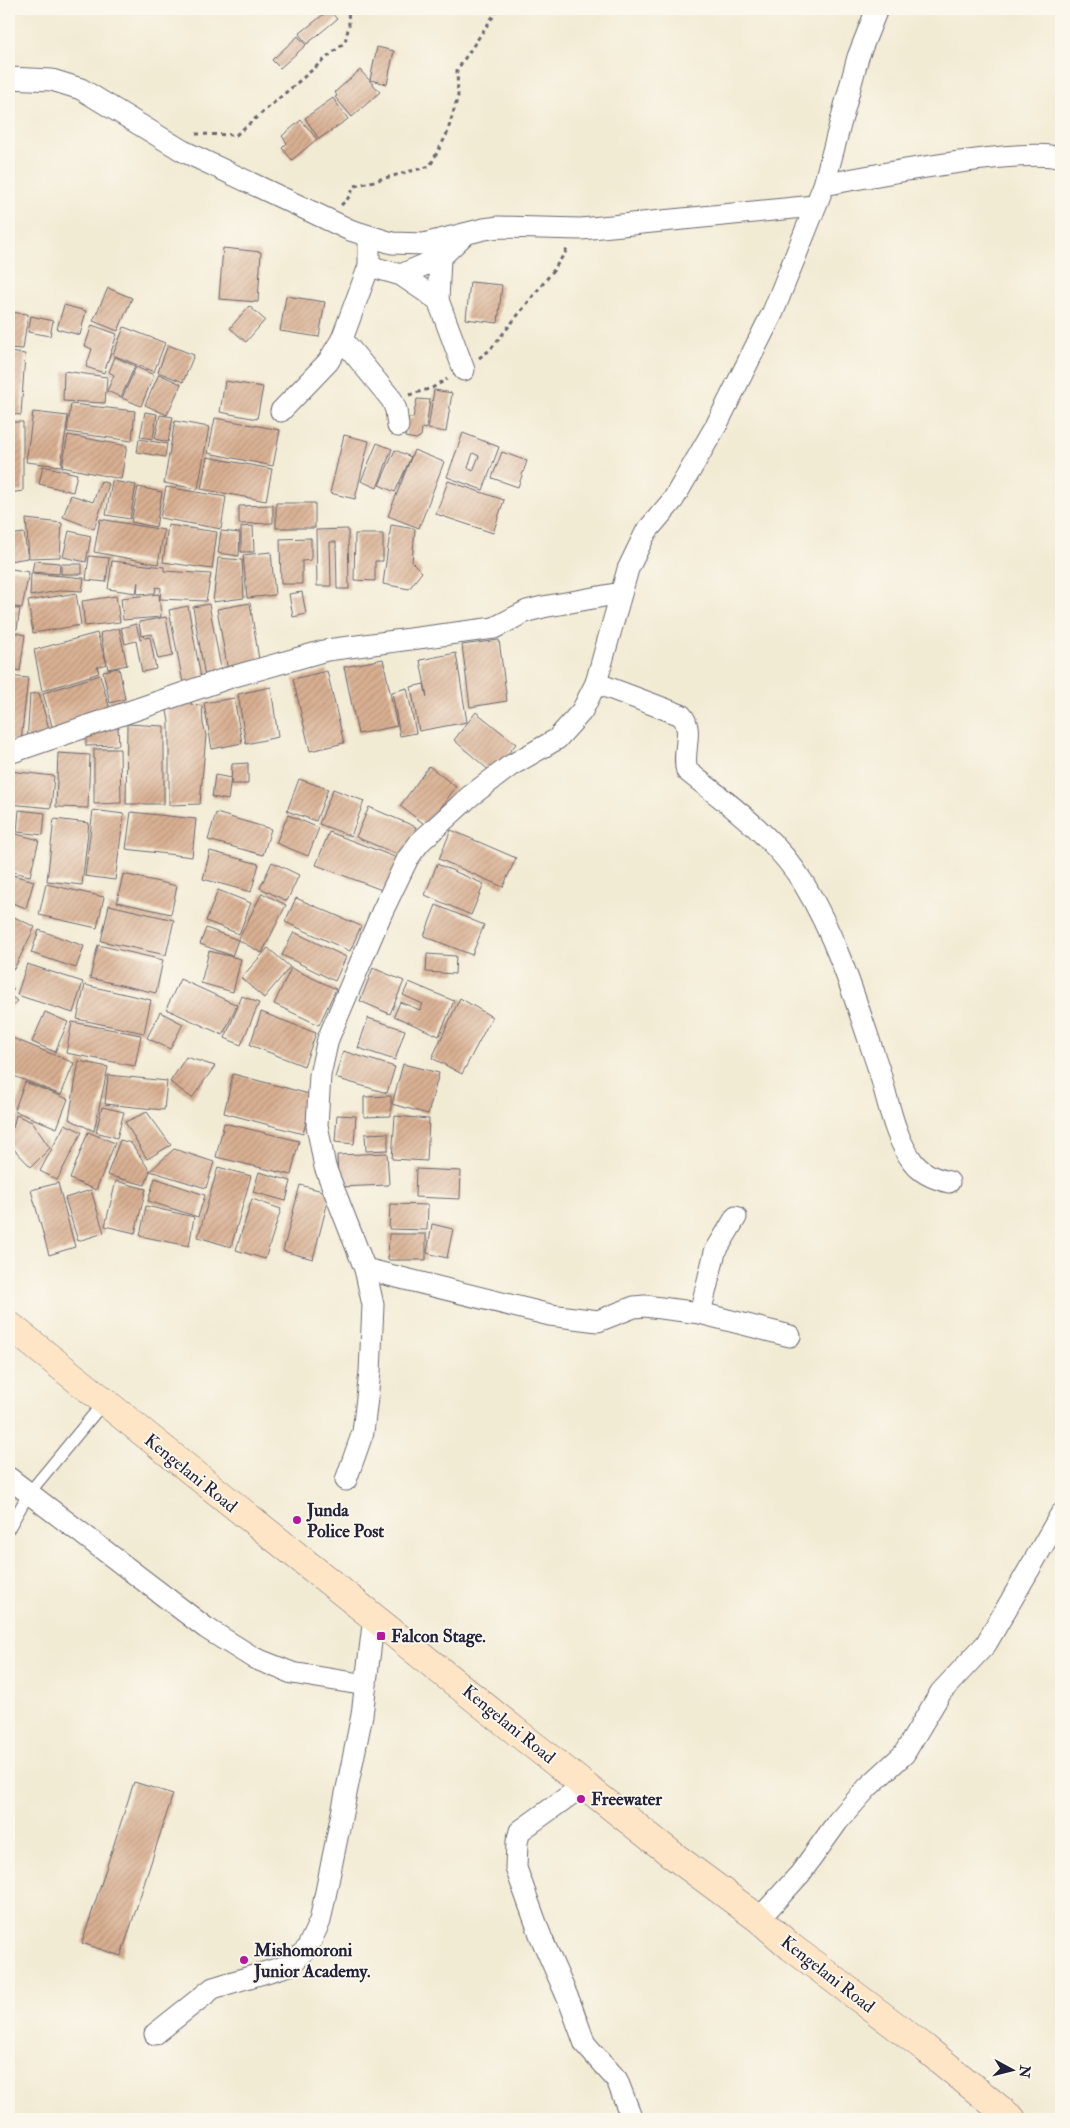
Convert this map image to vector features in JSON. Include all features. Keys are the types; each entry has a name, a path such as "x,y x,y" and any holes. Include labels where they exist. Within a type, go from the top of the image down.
{"main road":[{"name":"Kengelani Road","path":"9,1325 250,1520 584,1785 674,1856 759,1918 791,1947 925,2048 1012,2119"}],"street":[{"path":"346,1480 363,1432 370,1372 373,1305 365,1269 325,1167 318,1135 320,1075 328,1039 382,912 408,858 420,842 469,797 510,766 557,738 582,711 596,683 628,569 646,532 672,500 717,424 773,312 824,185 858,57 877,9"},
{"path":"9,78 52,80 81,90 183,151 350,230 392,243 416,244 499,227 581,229 814,206"},
{"path":"824,185 888,172 989,159 1049,154 1061,158"},
{"path":"401,275 440,258 466,234"},
{"path":"281,411 328,362 342,339 369,266 369,237"},
{"path":"440,258 438,300 464,370"},
{"path":"369,266 401,275 438,300"},
{"path":"342,339 392,400 396,410 398,426"},
{"path":"9,753 228,678 327,650 494,628 527,611 621,593"},
{"path":"596,683 681,715 686,720 688,727 684,762 687,771 769,840 804,883 829,934 855,1001 893,1116 907,1151 921,1171 949,1182"},
{"path":"700,1313 715,1252 736,1217"},
{"path":"365,1269 550,1315 587,1321 606,1319 640,1305 700,1313 790,1336"},
{"path":"9,1478 206,1628 254,1658 292,1673 366,1685"},
{"path":"759,1918 800,1874 838,1821 868,1787 904,1754 941,1692 986,1644 1061,1514"},
{"path":"155,2034 213,1988 290,1964 307,1949 320,1921 362,1715 374,1617"},
{"path":"584,1785 520,1832 517,1842 516,1868 541,1937 572,2008 585,2044 617,2080 632,2119"}],"lane":[{"path":"9,1528 30,1493 104,1402"}],"path":[{"path":"193,134 236,135 345,42 349,25 348,9"},
{"path":"325,218 347,200 355,186 430,166 447,134 458,96 458,70 498,9"},
{"path":"392,400 432,388 464,370 490,350 553,271 581,229"}],"building":[{"path":"329,10 337,19 307,44 299,34"},
{"path":"298,36 306,45 280,68 272,60"},
{"path":"377,47 394,51 387,84 370,80"},
{"path":"360,70 380,92 352,117 335,97 337,96 335,92"},
{"path":"333,98 348,119 319,139 305,118"},
{"path":"301,120 317,139 292,160 282,148 287,143 282,136"},
{"path":"223,248 261,252 258,302 219,299"},
{"path":"470,282 502,285 498,323 466,319"},
{"path":"108,288 132,298 118,331 93,321"},
{"path":"286,296 325,302 319,337 280,331"},
{"path":"64,305 86,311 80,335 57,329"},
{"path":"249,306 265,320 246,342 230,328"},
{"path":"9,312 28,314 23,349 9,348"},
{"path":"31,316 53,321 50,336 28,332"},
{"path":"92,325 117,334 104,373 86,367 92,349 85,346"},
{"path":"124,327 165,343 154,372 113,355"},
{"path":"168,345 194,355 183,382 158,372"},
{"path":"9,352 25,354 21,415 9,414"},
{"path":"115,357 135,366 121,397 107,391 114,375 109,372"},
{"path":"136,367 154,375 141,406 122,398"},
{"path":"64,371 107,377 105,403 63,401"},
{"path":"159,374 181,384 167,415 145,405"},
{"path":"225,381 263,387 257,419 220,412"},
{"path":"434,390 452,393 446,432 428,429"},
{"path":"417,399 430,400 426,429 422,428 421,436 416,439 405,437 408,418 413,418"},
{"path":"71,404 135,411 132,441 67,432"},
{"path":"33,412 68,416 61,466 26,462"},
{"path":"145,412 157,414 153,439 140,437"},
{"path":"160,415 173,417 168,442 155,439"},
{"path":"215,418 280,430 273,466 208,453"},
{"path":"175,421 209,427 198,489 164,483"},
{"path":"9,422 23,422 23,491 9,493"},
{"path":"463,433 499,447 483,490 447,477","holes":["473,453 479,456 473,471 468,468"]},
{"path":"68,435 127,446 121,479 62,467"},
{"path":"344,435 369,441 355,499 330,493"},
{"path":"139,439 167,444 165,457 137,452"},
{"path":"377,443 392,449 377,488 361,481"},
{"path":"395,450 411,457 395,492 379,485"},
{"path":"414,450 444,462 419,528 388,516"},
{"path":"502,452 527,461 518,487 492,478"},
{"path":"207,457 272,469 266,501 201,489"},
{"path":"43,466 77,474 73,492 39,484"},
{"path":"101,481 109,484 94,529 63,517 71,495 93,502"},
{"path":"112,481 136,485 130,519 106,515"},
{"path":"448,481 504,500 493,533 436,514"},
{"path":"138,487 162,492 156,527 131,522"},
{"path":"166,487 226,497 221,529 160,518"},
{"path":"276,503 315,503 315,528 276,528"},
{"path":"273,505 273,523 239,524 239,506"},
{"path":"26,519 62,523 60,557 29,558"},
{"path":"100,519 164,530 158,564 94,552"},
{"path":"168,525 217,532 212,569 163,562"},
{"path":"391,525 415,529 412,562 422,572 409,589 383,584"},
{"path":"253,526 254,552 241,552 241,527"},
{"path":"348,529 349,589 337,589 336,542 330,542 331,586 317,586 316,530"},
{"path":"69,531 91,536 86,562 63,557"},
{"path":"221,531 240,533 239,556 218,553"},
{"path":"24,533 28,558 9,561 9,535"},
{"path":"355,534 383,534 383,561 375,561 375,581 354,580"},
{"path":"311,538 311,560 302,561 302,584 281,584 280,539"},
{"path":"271,552 275,595 247,598 243,555"},
{"path":"89,556 109,558 106,582 86,580"},
{"path":"218,558 242,560 244,598 213,602"},
{"path":"34,561 60,563 59,574 32,572"},
{"path":"112,561 164,567 164,571 211,574 206,601 160,599 161,588 156,587 155,593 137,594 138,582 136,593 108,589"},
{"path":"61,564 82,564 82,574 61,574"},
{"path":"12,569 29,572 22,608 9,606 9,584"},
{"path":"31,573 84,578 82,591 64,590 30,596"},
{"path":"302,592 306,614 293,617 289,594"},
{"path":"76,593 81,625 33,633 28,601"},
{"path":"159,594 161,617 123,620 121,598"},
{"path":"116,596 120,622 85,626 82,601"},
{"path":"250,603 260,666 228,671 217,609"},
{"path":"209,604 222,674 205,677 193,607"},
{"path":"188,606 201,678 183,683 169,610"},
{"path":"9,608 20,609 17,629 9,628"},
{"path":"166,617 173,656 158,659 152,634 141,636 139,622"},
{"path":"136,624 140,639 150,637 156,669 142,672 136,641 125,644 121,628"},
{"path":"119,628 127,665 108,669 100,633"},
{"path":"9,631 25,635 20,671 9,668"},
{"path":"97,633 107,664 97,667 99,673 42,691 34,650"},
{"path":"499,640 507,701 470,707 462,645"},
{"path":"456,653 467,722 419,731 411,687 424,684 427,697 420,660"},
{"path":"383,659 397,726 358,734 344,667"},
{"path":"119,668 125,699 110,703 103,671"},
{"path":"327,671 344,743 310,751 293,679"},
{"path":"100,675 111,713 54,733 43,693"},
{"path":"9,676 28,678 21,741 9,740"},
{"path":"271,687 278,737 246,744 238,694"},
{"path":"407,688 416,733 400,736 392,692"},
{"path":"39,693 51,736 27,743 30,694"},
{"path":"192,698 191,705 202,706 206,735 200,804 169,805 169,722 166,705"},
{"path":"234,698 242,743 212,749 204,703"},
{"path":"476,712 516,744 492,773 454,740"},
{"path":"127,724 164,726 164,804 126,804"},
{"path":"118,727 119,745 86,746 86,728"},
{"path":"94,749 120,749 121,803 94,804"},
{"path":"58,753 90,755 88,808 56,807"},
{"path":"248,763 248,784 231,784 232,764"},
{"path":"429,766 456,787 427,826 400,806"},
{"path":"9,771 54,776 51,808 9,804"},
{"path":"215,775 231,778 228,800 212,797"},
{"path":"299,779 328,789 316,821 287,811"},
{"path":"333,789 364,801 351,836 319,824"},
{"path":"369,807 416,827 404,857 356,837"},
{"path":"19,810 45,813 43,835 17,832"},
{"path":"93,810 124,814 115,880 85,876"},
{"path":"131,812 196,819 192,857 126,849"},
{"path":"216,813 271,829 263,855 208,840"},
{"path":"288,815 319,828 308,856 276,843"},
{"path":"54,819 89,823 82,885 47,881"},
{"path":"451,830 516,858 503,887 439,859"},
{"path":"9,832 39,840 30,876 9,871"},
{"path":"329,832 400,859 387,892 316,865"},
{"path":"210,851 259,864 251,892 203,879"},
{"path":"272,862 299,875 287,901 260,888"},
{"path":"437,864 484,884 471,915 425,895"},
{"path":"9,874 34,881 26,908 9,902"},
{"path":"123,874 177,886 171,914 117,902"},
{"path":"46,884 104,897 97,928 39,915"},
{"path":"218,890 251,903 239,934 206,921"},
{"path":"262,893 286,905 262,953 238,940"},
{"path":"296,898 361,926 350,951 285,922"},
{"path":"109,905 174,920 166,955 101,941"},
{"path":"436,905 484,925 472,955 424,936"},
{"path":"12,916 35,927 14,969 9,967 9,922"},
{"path":"206,928 238,940 232,956 200,944"},
{"path":"39,930 84,946 76,968 31,953"},
{"path":"294,932 346,957 335,981 282,955"},
{"path":"98,945 163,960 156,993 90,978"},
{"path":"268,948 290,967 264,998 241,978"},
{"path":"209,951 241,959 233,992 201,983"},
{"path":"427,954 456,956 455,974 426,972"},
{"path":"27,964 83,982 73,1013 17,995"},
{"path":"291,968 336,989 319,1025 274,1004"},
{"path":"373,968 404,981 390,1014 360,1001"},
{"path":"180,979 237,1005 223,1035 166,1009"},
{"path":"409,982 454,1001 439,1036 394,1016 400,1002 420,1010 423,1004 403,995"},
{"path":"9,985 14,989 10,995 17,1001 9,1011"},
{"path":"85,985 151,1000 144,1033 77,1019"},
{"path":"242,996 259,1003 241,1045 225,1038"},
{"path":"460,998 492,1017 462,1074 432,1058"},
{"path":"45,1012 68,1022 55,1052 32,1042"},
{"path":"160,1012 183,1024 170,1049 147,1038"},
{"path":"261,1012 316,1033 304,1066 250,1045"},
{"path":"368,1018 405,1030 395,1060 358,1048"},
{"path":"72,1022 141,1035 135,1066 66,1053"},
{"path":"10,1037 74,1063 61,1095 9,1074"},
{"path":"343,1051 395,1067 387,1093 335,1078"},
{"path":"186,1057 215,1066 192,1098 170,1082"},
{"path":"79,1061 108,1067 94,1131 69,1119"},
{"path":"403,1064 439,1073 428,1114 392,1104"},
{"path":"233,1074 313,1095 303,1134 224,1113"},
{"path":"108,1075 167,1081 164,1110 105,1104"},
{"path":"25,1082 68,1099 57,1128 14,1111"},
{"path":"391,1096 391,1116 364,1117 364,1097"},
{"path":"102,1107 124,1112 117,1138 96,1132"},
{"path":"147,1112 171,1145 147,1159 125,1122"},
{"path":"16,1115 32,1122 50,1148 31,1167 9,1144 9,1126 13,1128"},
{"path":"337,1115 356,1116 354,1144 335,1142"},
{"path":"395,1116 429,1119 427,1161 392,1159"},
{"path":"224,1123 299,1141 291,1175 216,1157"},
{"path":"65,1124 82,1132 57,1180 40,1171"},
{"path":"88,1132 115,1143 96,1190 70,1179"},
{"path":"388,1133 388,1150 366,1151 365,1134"},
{"path":"120,1140 131,1143 150,1171 145,1185 107,1175"},
{"path":"174,1149 214,1162 206,1188 150,1171"},
{"path":"387,1153 389,1185 338,1187 337,1155"},
{"path":"218,1167 251,1176 231,1247 198,1237"},
{"path":"416,1169 461,1171 460,1199 415,1197"},
{"path":"259,1172 291,1181 286,1201 253,1192"},
{"path":"155,1178 205,1195 198,1217 148,1201"},
{"path":"116,1181 146,1189 135,1233 105,1226"},
{"path":"58,1183 75,1247 49,1255 31,1190"},
{"path":"300,1185 330,1193 313,1259 283,1251"},
{"path":"91,1190 104,1233 78,1241 65,1198"},
{"path":"252,1199 281,1209 265,1259 236,1250"},
{"path":"390,1204 428,1205 427,1230 389,1229"},
{"path":"146,1206 194,1217 189,1246 140,1236"},
{"path":"432,1224 453,1229 447,1258 427,1253"},
{"path":"389,1234 426,1234 426,1260 388,1260"},
{"path":"134,1782 173,1794 121,1956 82,1943"}],"place":[{"name":"Junda Police Post","path":"297,1520"},
{"name":"Falcon Stage.","path":"381,1636"},
{"name":"Freewater","path":"581,1799"},
{"name":"Mishomoroni Junior Academy.","path":"244,1960"}]}
